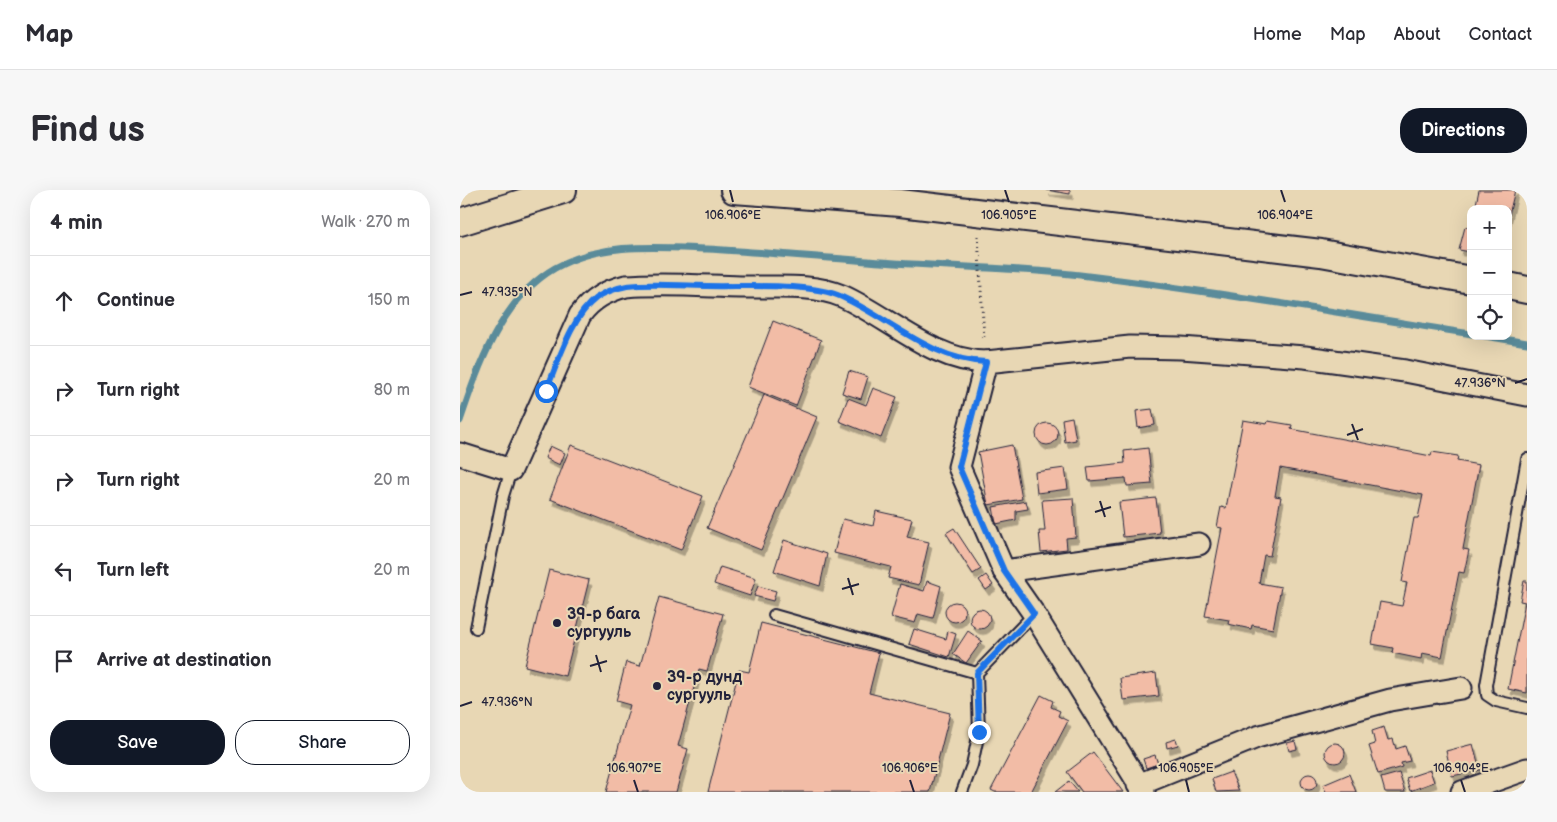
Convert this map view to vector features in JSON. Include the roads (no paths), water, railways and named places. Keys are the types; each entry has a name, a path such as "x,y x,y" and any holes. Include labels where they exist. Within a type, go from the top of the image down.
{"street":[{"path":"460,222 563,190"},
{"path":"734,190 901,197 1322,253 1467,279"},
{"path":"460,454 511,470 580,316 596,298 626,286 719,286 822,291 841,296 926,344 965,360 986,362 1130,347 1181,348 1305,357 1405,371 1527,395"},
{"path":"1512,287 1527,290"},
{"path":"986,362 959,467 1004,571 1034,614 1141,788 1257,737 1390,700 1461,688"},
{"path":"1004,571 1199,544"},
{"path":"1462,792 1527,769"}],"lane":[{"path":"1527,459 1486,685 1487,696 1496,701 1527,708"},
{"path":"476,628 511,470"},
{"path":"962,792 972,765 979,732 977,673 1034,614"},
{"path":"774,615 977,673"}],"waterway":[{"path":"460,421 475,379 494,336 520,297 536,281 555,268 591,254 629,248 707,249 1080,275 1227,295 1467,333"},
{"path":"1509,340 1527,343"}],"place":[{"name":"39-р бага сургууль","path":"557,623"},
{"name":"39-р дунд сургууль","path":"657,686"}]}
